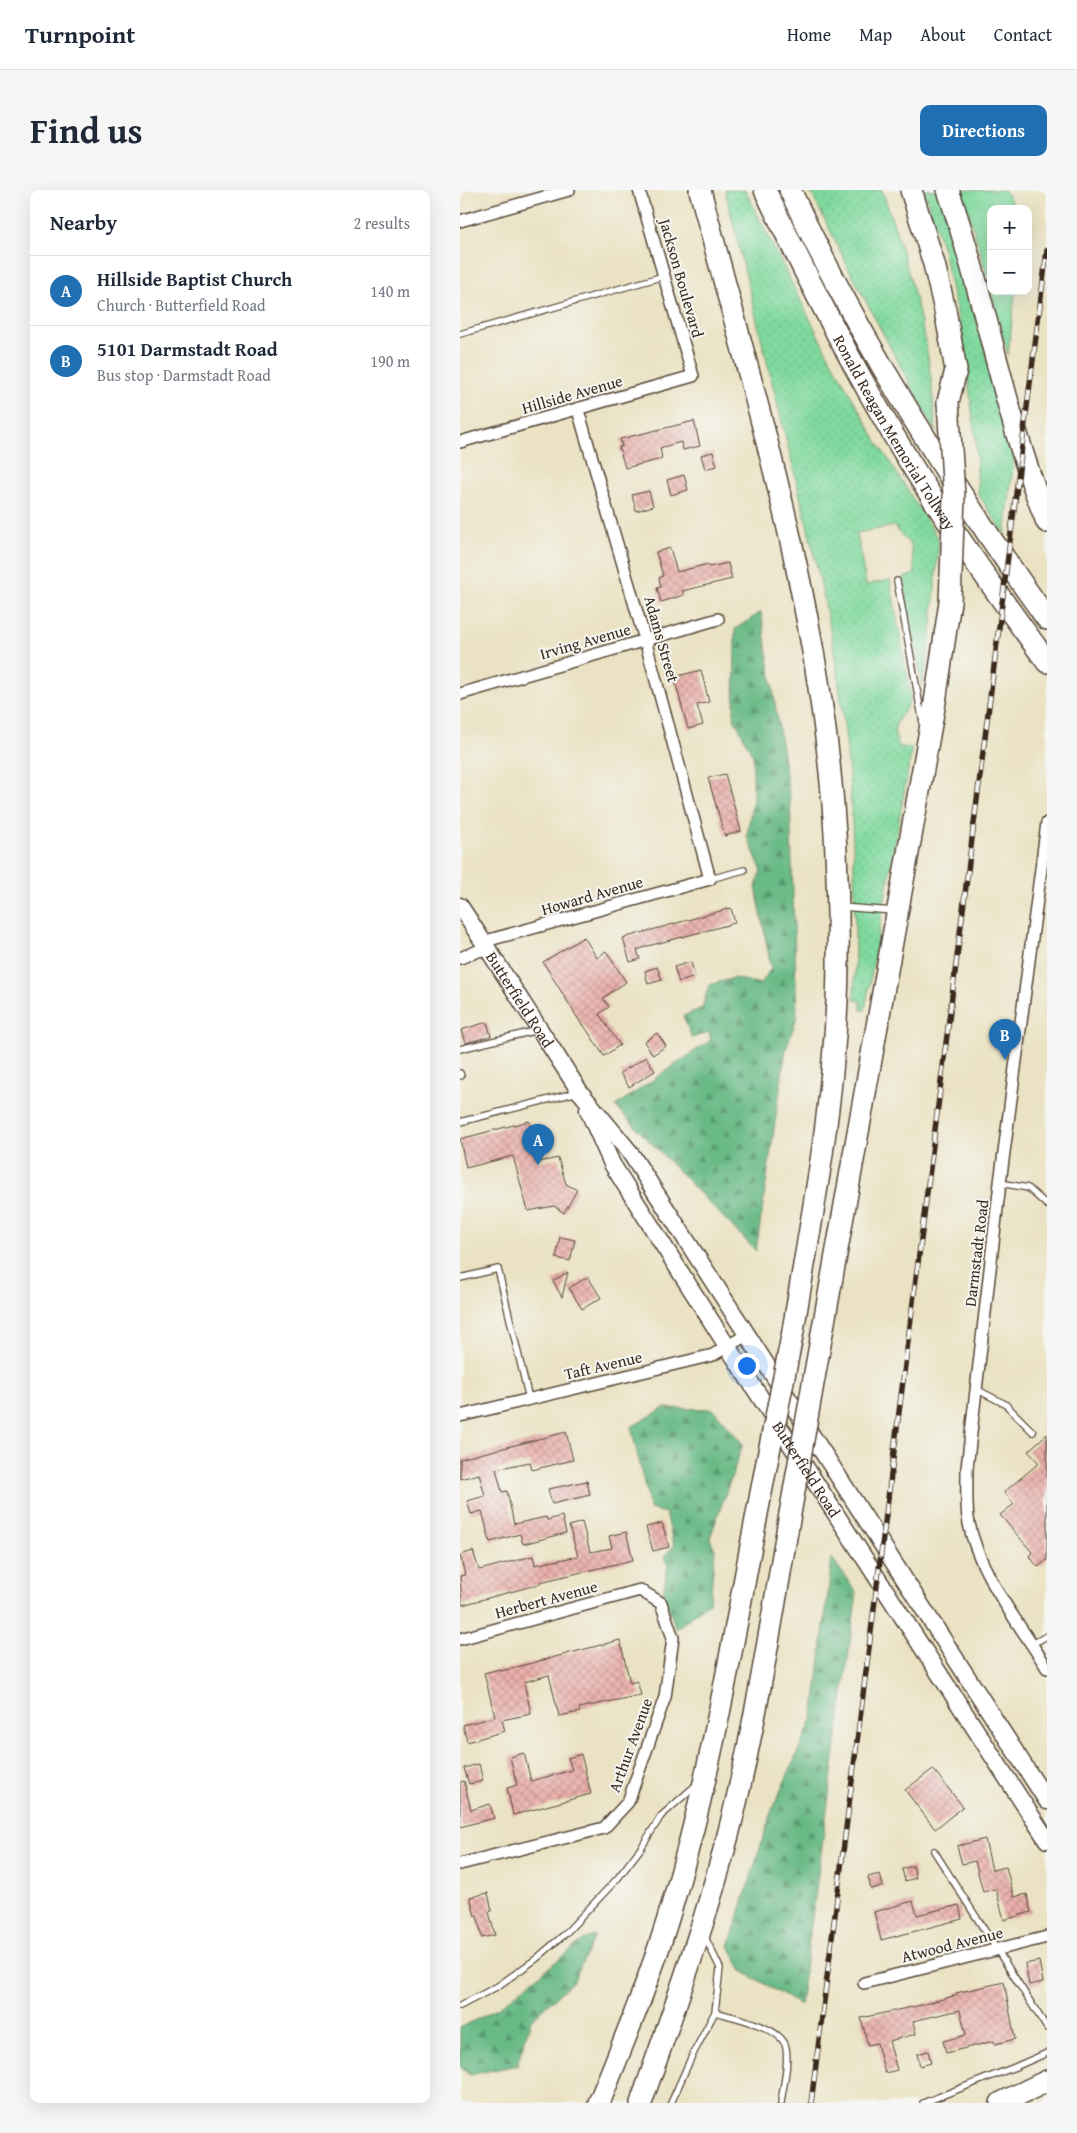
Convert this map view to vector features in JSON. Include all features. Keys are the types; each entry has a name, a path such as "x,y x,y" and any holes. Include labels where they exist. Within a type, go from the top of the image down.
{"highway":[{"path":"599,2103 645,1987 667,1922 705,1776 793,1331 819,1170 833,1056 837,907 835,834 828,753 819,687 807,616 780,496 700,190"},
{"name":"Ronald Reagan Memorial Tollway","path":"765,190 822,307 895,437 983,574 1047,662"},
{"name":"Ronald Reagan Memorial Tollway","path":"790,190 828,267 920,430 987,534 1047,619"},
{"path":"641,2103 700,1928 735,1808 753,1727 927,745 950,602 954,551 954,496 948,402 938,339 922,266 898,190"},
{"path":"911,190 934,264 956,370 948,402"},
{"path":"948,190 1033,489 1047,522"},
{"path":"1001,2103 1047,2081"}],"main road":[{"name":"Butterfield Road","path":"460,906 580,1092 629,1151 1047,1801"},
{"name":"Butterfield Road","path":"580,1092 612,1164 727,1346 1047,1840"}],"street":[{"path":"460,220 569,190"},
{"name":"Jackson Boulevard","path":"639,190 693,376"},
{"name":"Hillside Avenue","path":"460,442 693,376"},
{"name":"Adams Street","path":"578,410 645,640 710,878"},
{"name":"Irving Avenue","path":"460,694 718,619"},
{"name":"Darmstadt Road","path":"1047,823 1000,1183 967,1468 968,1518 982,1561 1047,1668"},
{"name":"Howard Avenue","path":"460,958 484,945 710,878"},
{"name":"Taft Avenue","path":"460,1416 713,1355 748,1334"},
{"name":"Herbert Avenue","path":"460,1639 640,1590"},
{"name":"Arthur Avenue","path":"460,1864 604,1828 628,1802 665,1697 673,1638 661,1603 640,1590"},
{"name":"Atwood Avenue","path":"864,1983 1047,1937"}],"lane":[{"path":"460,334 664,276"},
{"path":"897,580 927,745"},
{"path":"710,878 744,870"},
{"path":"837,907 896,912"},
{"path":"460,1049 539,1029"},
{"path":"460,1122 580,1092"},
{"path":"1000,1183 1028,1188 1047,1205"},
{"path":"460,1278 498,1269 529,1399"},
{"path":"976,1389 1005,1404 1033,1432"},
{"path":"1032,1644 1047,1636"},
{"path":"460,2006 498,1986 536,1959 566,1933 618,1878 662,1816 705,1776"},
{"path":"934,1852 1047,2028"},
{"path":"671,2103 691,2058 715,2012 720,1968 700,1928"},
{"path":"715,2012 761,2026 778,2034 786,2046 781,2103"},
{"path":"923,2103 1015,2067 1047,2052"}],"green space":[{"path":"725,190 745,190 825,349 876,440 939,540 931,635 922,686 903,578 915,574 911,546 894,526 857,533 866,585 890,580 911,696 898,720 895,732 900,747 912,748 865,1010 861,1010 861,1001 854,1000 855,917 853,835 847,752 833,643 810,538"},
{"path":"810,190 882,190 914,293 924,336 933,395 936,433 853,277"},
{"path":"924,190 938,190 948,217 1014,458 1005,535 978,494 976,443 963,340 943,250"},
{"path":"962,190 1005,190 1013,205 987,205 987,275"},
{"path":"992,295 1015,295 1008,355"},
{"path":"761,612 790,800 797,1017 786,1049 756,1251 615,1106 711,1040 709,1032 692,1038 683,1016 702,1008 709,985 734,978 761,984 771,968 756,887 761,869 747,836 753,797 753,756 734,718 735,629"},
{"path":"664,1408 713,1409 743,1444 710,1538 715,1550 710,1602 676,1629 663,1592 668,1566 664,1556 674,1546 666,1513 650,1509 631,1427"},
{"path":"832,1558 857,1593 800,2005 742,1971 729,1946 772,1810 813,1718"},
{"path":"595,1936 574,1980 531,2020 517,2065 470,2075 460,2067 460,2028 498,2008 583,1940"}],"building":[{"path":"694,421 700,446 683,450 681,442 660,448 662,459 625,468 619,447 622,447 620,439"},
{"path":"713,452 717,466 705,469 701,455"},
{"path":"684,475 688,490 671,495 667,480"},
{"path":"649,491 653,506 636,511 632,495"},
{"path":"670,548 677,572 708,564 709,567 728,563 732,579 682,591 684,595 661,602 657,588 661,587 659,578 663,576 656,552"},
{"path":"701,670 709,702 697,705 703,725 688,729 674,677"},
{"path":"725,774 741,831 725,836 708,778"},
{"path":"731,908 735,923 637,950 640,959 630,962 623,938"},
{"path":"584,937 597,958 606,951 626,982 603,998 609,1007 599,1014 620,1045 604,1056 582,1025 543,962"},
{"path":"691,962 695,977 679,982 674,967"},
{"path":"657,967 662,980 648,984 645,971"},
{"path":"487,1022 491,1036 465,1043 461,1030"},
{"path":"657,1033 666,1046 653,1055 644,1042"},
{"path":"646,1057 655,1071 629,1087 620,1073"},
{"path":"529,1121 539,1162 558,1158 566,1184 577,1190 564,1213 554,1206 528,1211 513,1156 466,1168 460,1139"},
{"path":"560,1237 575,1240 570,1261 556,1258"},
{"path":"568,1272 562,1297 553,1281"},
{"path":"588,1277 601,1298 582,1309 569,1288"},
{"path":"566,1432 573,1460 532,1470 530,1462 496,1469 502,1492 507,1491 514,1524 546,1517 547,1520 562,1516 566,1533 523,1544 520,1534 490,1542 482,1511 471,1514 467,1501 485,1496 479,1474 460,1479 460,1459"},
{"path":"1047,1434 1047,1560 1038,1567 1029,1556 1032,1552 1000,1515 1014,1504 1004,1492 1039,1463 1028,1451"},
{"path":"587,1481 590,1495 552,1504 548,1489"},
{"path":"582,1522 590,1552 612,1548 609,1536 626,1532 633,1560 540,1582 540,1584 462,1605 460,1576 465,1575 460,1555 473,1551 479,1570 533,1556 535,1565 578,1556 569,1526"},
{"path":"662,1523 669,1547 653,1551 646,1527"},
{"path":"620,1640 630,1683 637,1681 641,1695 579,1708 580,1712 559,1716 549,1675 524,1682 531,1714 502,1720 505,1731 467,1742 463,1725 495,1717 484,1673 500,1669 501,1671"},
{"path":"524,1753 531,1781 572,1770 568,1758 581,1754 591,1794 513,1815 507,1788 517,1785 510,1757"},
{"path":"479,1764 483,1781 469,1784 464,1768"},
{"path":"933,1769 963,1807 935,1829 905,1790"},
{"path":"464,1781 471,1810 490,1804 494,1818 460,1827 460,1782"},
{"path":"985,1839 992,1870 1006,1867 1014,1897 1027,1894 1031,1912 1004,1920 996,1889 983,1892 975,1861 962,1864 957,1846"},
{"path":"913,1866 916,1878 905,1881 902,1869"},
{"path":"880,1874 883,1886 871,1889 868,1877"},
{"path":"488,1893 492,1911 489,1912 495,1935 482,1938 477,1915 475,1916 470,1897"},
{"path":"913,1901 917,1915 959,1905 962,1919 881,1940 874,1912"},
{"path":"1039,1961 1043,1982 1029,1985 1025,1964"},
{"path":"1004,1982 1015,2039 995,2044 994,2041 946,2053 943,2041 966,2035 960,2010 913,2021 916,2034 889,2041 897,2070 885,2073 877,2043 868,2045 861,2018 921,2005 957,1995 956,1993"},
{"path":"928,2051 931,2063 920,2066 917,2054"}],"railway":[{"path":"811,2103 1047,250"}],"place":[{"name":"5101 Darmstadt Road","path":"1005,1060"},
{"name":"Hillside Baptist Church","path":"538,1165"}]}
